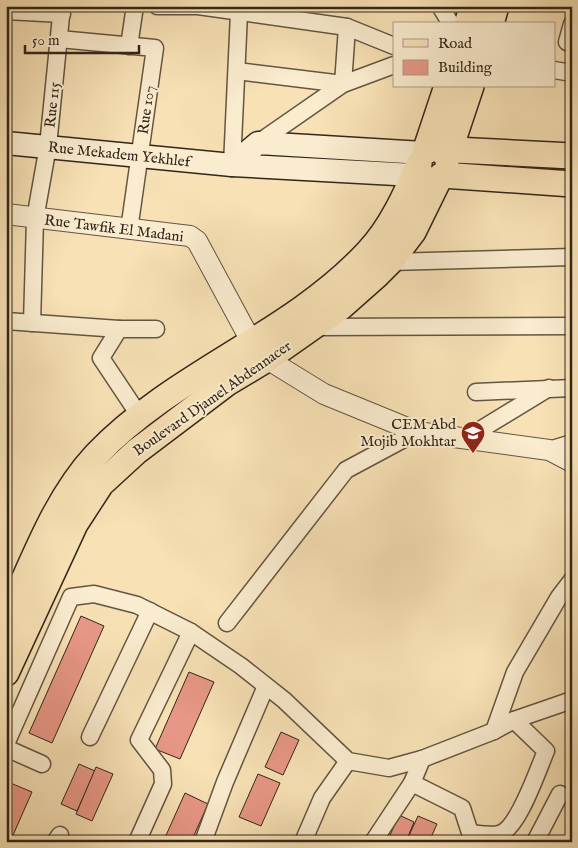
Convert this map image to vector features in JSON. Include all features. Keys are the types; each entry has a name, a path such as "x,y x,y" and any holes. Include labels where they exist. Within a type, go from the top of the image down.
{"main road":[{"path":"469,22 474,6"},
{"path":"492,22 496,6"},
{"path":"432,163 447,88"},
{"path":"432,163 470,88"},
{"path":"232,166 258,142 432,163 572,184"},
{"name":"Rue Mekadem Yekhlef","path":"6,143 232,166 432,163"},
{"path":"432,163 572,156"},
{"name":"Boulevard Djamel Abdennacer","path":"6,672 75,524 100,484 137,450 228,383 259,350 331,286 379,257 413,232 432,163"},
{"name":"Boulevard Djamel Abdennacer","path":"6,620 45,535 79,476 96,455 140,415 259,350 311,327 341,307 379,257"}],"street":[{"path":"59,39 130,46 134,6"},
{"path":"157,6 198,6 347,27 393,46"},
{"path":"438,6 450,22"},
{"path":"6,11 62,10"},
{"name":"Rue 115","path":"32,323 35,219 48,146 62,10"},
{"path":"232,166 239,13"},
{"path":"568,42 572,24"},
{"path":"343,84 347,27"},
{"name":"Rue 107","path":"129,230 155,48 130,46"},
{"path":"258,142 343,84 393,64"},
{"path":"556,70 572,73"},
{"path":"236,71 343,84"},
{"name":"Rue Tawfik El Madani","path":"6,214 35,219 190,236 197,241 259,350"},
{"path":"379,257 572,257"},
{"path":"6,321 119,329 156,329"},
{"path":"311,327 572,326"},
{"path":"119,329 102,358 140,415"},
{"path":"259,350 324,394 417,432 549,450 572,462"},
{"path":"465,439 549,388"},
{"path":"476,392 572,388"},
{"path":"227,623 346,470 417,432"},
{"path":"549,450 572,443"},
{"path":"494,730 514,672 558,596 572,580"},
{"path":"6,744 71,597 94,594 137,605 191,632 266,686 348,762 390,768 422,759 514,720 572,700"},
{"path":"90,737 150,611"},
{"path":"137,842 163,784 162,770 139,740 191,632"},
{"path":"203,842 225,782 266,686"},
{"path":"412,783 462,808 472,838 499,834 509,829 527,797 546,751 514,720"},
{"path":"6,748 42,764"},
{"path":"373,842 412,783 422,759"},
{"path":"303,842 322,798 348,762"},
{"path":"536,842 560,794"}],"building":[{"path":"81,616 104,626 52,743 29,733"},
{"path":"189,672 214,682 180,759 155,749"},
{"path":"281,732 299,740 283,775 265,767"},
{"path":"79,764 95,771 77,811 61,804"},
{"path":"96,767 113,774 92,821 76,814"},
{"path":"258,774 280,783 261,826 239,817"},
{"path":"8,782 32,792 10,842 6,842 6,786"},
{"path":"185,793 208,804 191,842 163,842"},
{"path":"399,815 414,822 406,842 387,842"},
{"path":"418,816 437,824 429,842 406,842"}],"place":[{"name":"CEM Abd Mojib Mokhtar","path":"473,454"}]}
